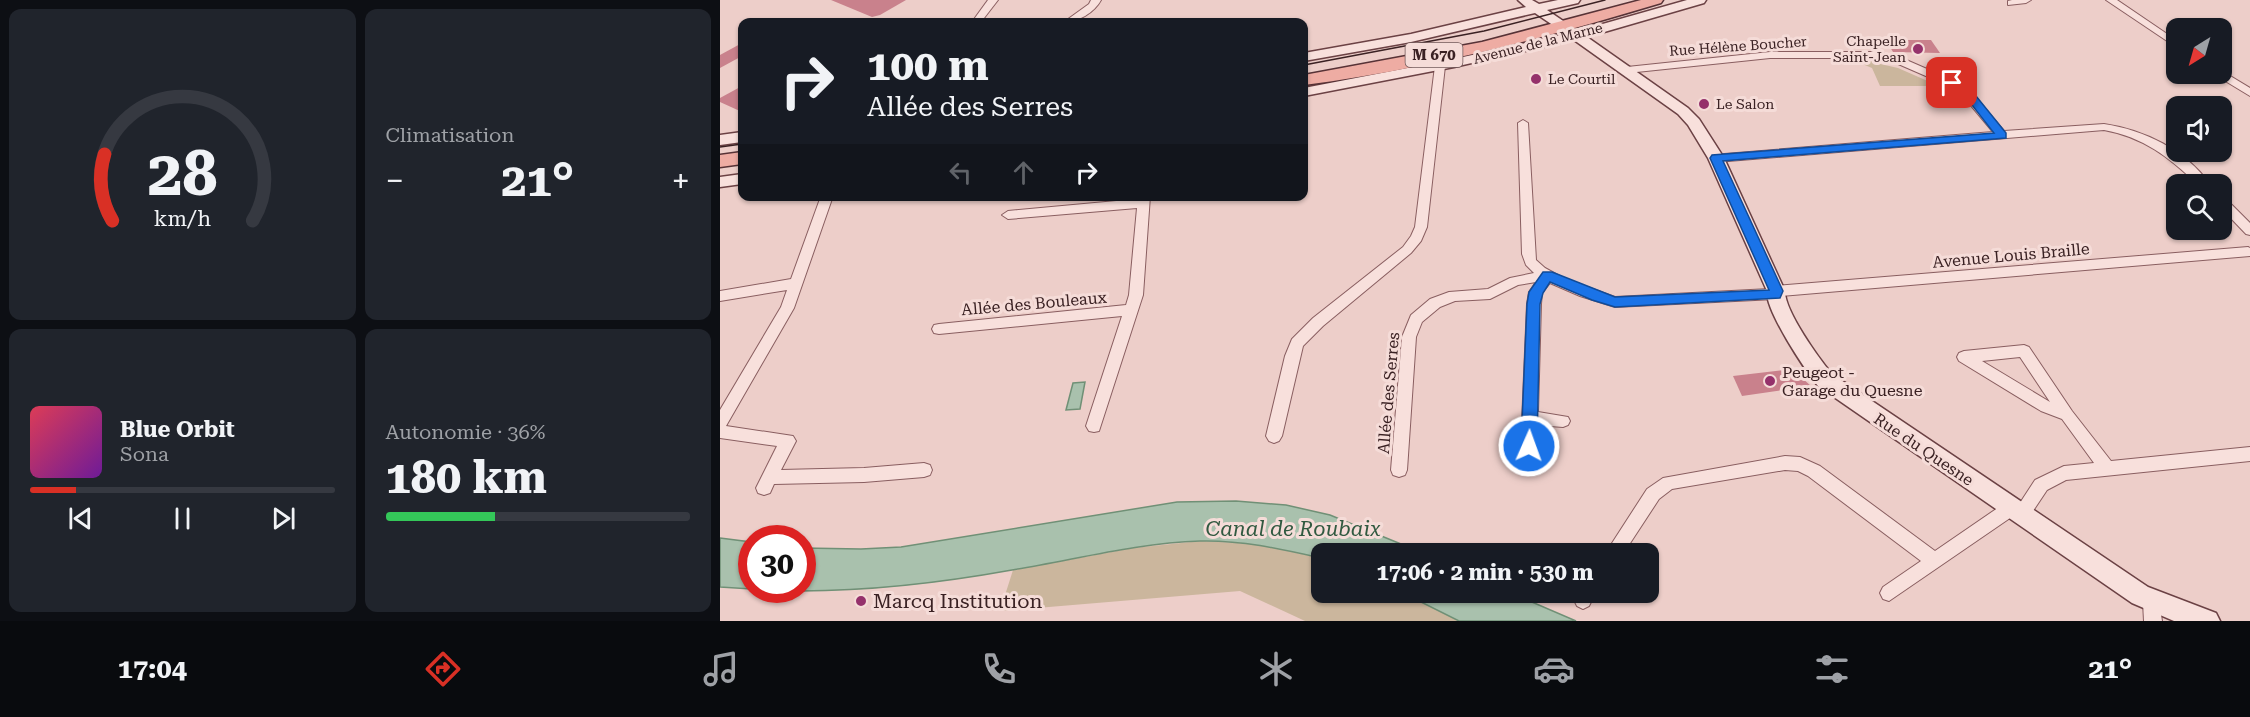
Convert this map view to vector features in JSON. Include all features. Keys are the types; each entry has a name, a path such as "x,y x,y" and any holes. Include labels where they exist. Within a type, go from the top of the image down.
{"main road":[{"name":"Avenue de la Marne","path":"1308,70 1565,27 1630,0"},
{"name":"Avenue de la Marne","path":"1308,79 1565,27 1656,0"},
{"path":"720,161 738,159"},
{"path":"720,170 738,168"}],"street":[{"path":"979,18 993,0"},
{"path":"1074,18 1093,6 1096,0"},
{"name":"Rue du Quesne","path":"1524,0 1627,70 1690,117 1699,127 1716,158 1775,293 1806,357 1826,380 2152,602 2208,621"},
{"name":"Avenue de la Marne","path":"1308,56 1422,35 1574,0"},
{"name":"Avenue de la Marne","path":"1308,91 1440,66 1565,27 1700,0"},
{"path":"2011,3 2026,0"},
{"path":"2111,0 2166,37"},
{"name":"Rue Hélène Boucher","path":"1627,70 1780,55 1879,55 1900,61 1962,88 2002,136"},
{"path":"1274,436 1297,343 1318,322 1407,250 1418,238 1440,66"},
{"path":"2232,81 2250,93"},
{"path":"1523,123 1528,254 1531,264 1548,275 1597,297 1615,302 1775,293"},
{"path":"1716,158 2097,128 2122,130 2163,147 2193,174"},
{"path":"720,140 738,138"},
{"path":"720,182 738,180"},
{"path":"720,423 782,319 825,201"},
{"path":"1008,215 1135,201"},
{"path":"1094,426 1138,285 1144,201"},
{"path":"2232,213 2250,232 2242,239 2249,253"},
{"name":"Avenue Louis Braille","path":"1775,293 2249,253"},
{"path":"1529,446 1533,304 1536,292 1548,275"},
{"name":"Allée des Serres","path":"1399,470 1409,337 1416,319 1426,308 1445,299 1490,294 1515,282 1548,275"},
{"path":"720,296 797,283"},
{"name":"Allée des Bouleaux","path":"939,329 1132,310"},
{"path":"2067,415 2046,407 1964,357 2024,351 2067,415 2107,468"},
{"path":"1530,418 1563,421"},
{"path":"720,432 788,441 767,483 924,470"},
{"path":"1889,593 1935,561 2016,511 2048,480 2064,473 2250,454"},
{"path":"1620,543 1653,494 1669,483 1793,463 1814,471 1935,561"},
{"path":"2152,602 2153,621"}],"shaded area":[{"path":"1868,58 1939,86 1880,86 1872,68 1860,63 1860,60"},
{"path":"1201,541 1256,544 1311,556 1311,603 1423,603 1459,621 1305,621 1240,591 1000,611 1013,570 1133,548"}],"water":[{"path":"1085,382 1080,409 1066,410 1073,383"},
{"name":"Canal de Roubaix","path":"1236,501 1286,505 1330,515 1399,543 1311,543 1311,556 1246,544 1216,541 1176,542 919,584 816,591 816,548 901,547 1177,502"},
{"path":"720,538 738,540 738,588 720,587"},
{"path":"1423,603 1534,603 1576,621 1459,621"}],"building":[{"path":"831,0 906,0 872,17"},
{"name":"Chapelle Saint-Jean","path":"1886,40 1931,40 1940,53 1893,52"},
{"path":"738,45 738,58 720,68 720,55"},
{"path":"738,88 738,110 720,102 720,98"},
{"name":"Peugeot - Garage du Quesne","path":"1792,369 1811,386 1742,396 1733,376"}],"tram line":[{"path":"1308,64 1484,31 1605,0"},
{"path":"720,147 738,145"}],"place":[{"name":"Chapelle Saint-Jean","path":"1918,49"},
{"name":"Le Courtil","path":"1536,79"},
{"name":"Le Salon","path":"1704,104"},
{"name":"Peugeot - Garage du Quesne","path":"1770,381"},
{"name":"Marcq Institution","path":"861,601"}],"route":[{"path":"1529,446 1533,304 1539,286 1548,275 1597,297 1615,302 1775,294 1776,291 1716,158 2002,136 1968,93 1952,83"}]}
